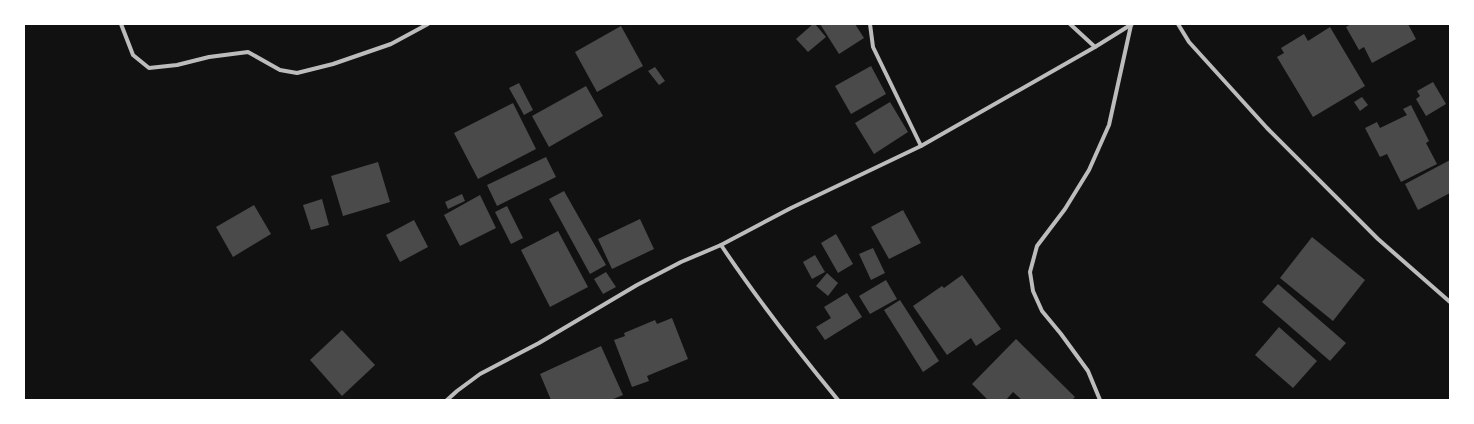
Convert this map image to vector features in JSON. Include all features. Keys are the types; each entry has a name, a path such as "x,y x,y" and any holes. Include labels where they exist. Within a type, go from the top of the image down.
{"street":[{"path":"122,24 133,56 149,68 177,65 209,57 248,52 280,70 297,72 333,64 391,44 428,24"},
{"path":"870,24 872,47 921,146"},
{"path":"1070,24 1095,47"},
{"path":"447,400 480,374 540,343 637,286 681,262 721,245 791,208 921,146 1095,47 1132,24"},
{"path":"1100,400 1088,371 1042,311 1033,291 1030,272 1037,246 1065,209 1089,170 1109,125 1132,24"},
{"path":"1178,24 1189,42 1267,128 1378,239 1450,302"},
{"path":"721,245 740,274 788,338 838,400"}],"building":[{"path":"813,24 815,24 826,37 808,52 796,39"},
{"path":"820,24 855,24 864,38 839,54"},
{"path":"1351,24 1408,24 1416,39 1372,63 1364,47 1359,50 1346,27"},
{"path":"621,26 643,66 597,92 575,52"},
{"path":"1330,27 1365,86 1313,117 1277,57 1284,53 1281,48 1304,34 1308,41"},
{"path":"871,66 886,94 851,114 835,86"},
{"path":"655,67 665,81 659,85 648,71"},
{"path":"1433,82 1446,104 1426,116 1416,99 1420,96 1417,91"},
{"path":"519,83 533,110 524,115 509,88"},
{"path":"586,86 603,116 549,147 532,116"},
{"path":"1362,97 1368,105 1360,111 1354,102"},
{"path":"890,102 908,132 874,154 855,123"},
{"path":"513,103 536,149 478,179 454,133"},
{"path":"1411,105 1429,141 1426,143 1437,164 1401,182 1387,154 1380,157 1365,128 1377,122 1380,128 1407,115 1403,109"},
{"path":"546,157 556,177 497,206 487,185"},
{"path":"1450,160 1450,193 1418,210 1405,184"},
{"path":"378,162 390,202 343,216 331,176"},
{"path":"564,191 606,265 590,274 549,199"},
{"path":"462,194 465,201 448,209 445,202"},
{"path":"480,195 496,228 460,246 444,215"},
{"path":"322,199 329,225 311,230 303,205"},
{"path":"254,205 271,234 233,257 216,227"},
{"path":"507,206 523,238 511,244 495,212"},
{"path":"903,210 921,243 889,259 871,227"},
{"path":"640,219 654,249 612,269 598,239"},
{"path":"414,220 428,247 400,262 386,235"},
{"path":"558,231 588,287 550,307 521,250"},
{"path":"836,234 853,264 838,273 821,243"},
{"path":"1312,237 1365,280 1333,321 1280,278"},
{"path":"873,248 885,273 871,280 859,254"},
{"path":"815,255 825,272 812,279 803,262"},
{"path":"606,272 616,287 603,294 594,279"},
{"path":"827,273 838,283 828,296 816,286"},
{"path":"962,275 1001,329 976,346 971,338 947,355 913,306 942,286 944,288"},
{"path":"886,280 897,299 870,314 859,296"},
{"path":"1278,284 1346,343 1330,361 1262,302"},
{"path":"847,293 862,317 825,340 816,327 831,318 824,307"},
{"path":"900,300 939,361 923,372 884,310"},
{"path":"672,318 688,359 647,376 649,381 632,387 614,340 625,336 624,333 655,320 657,324"},
{"path":"1279,327 1317,361 1293,388 1255,355"},
{"path":"342,330 375,365 342,396 310,360"},
{"path":"1016,339 1075,397 1072,400 1022,400 1013,392 1006,400 988,400 972,384"},
{"path":"601,346 623,395 611,400 551,400 540,374"}]}
